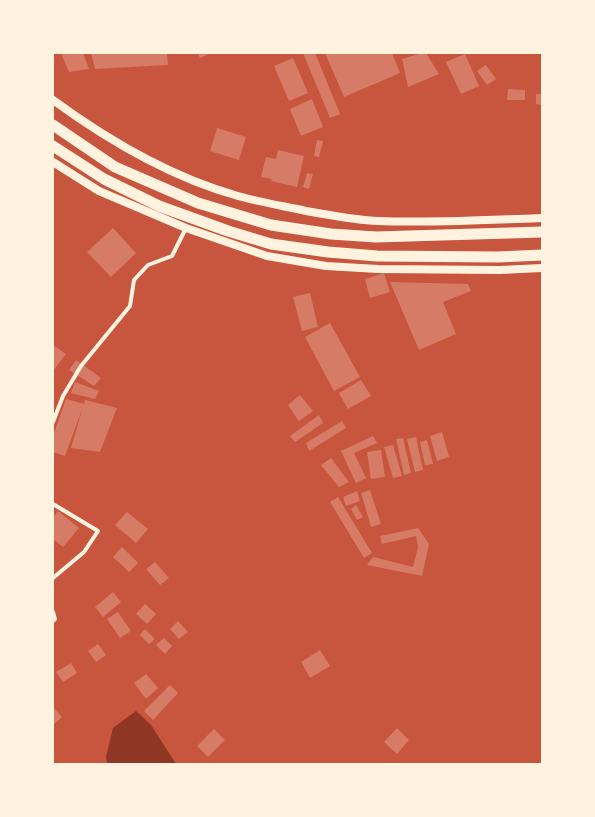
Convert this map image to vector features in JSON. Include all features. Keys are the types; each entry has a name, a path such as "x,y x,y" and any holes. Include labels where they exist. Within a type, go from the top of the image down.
{"highway":[{"path":"53,125 122,170 198,203 271,225 331,234 376,237 542,232"},
{"path":"53,146 104,179 159,206 220,229 271,244 328,252 377,256 498,258 542,255"}],"main road":[{"path":"53,100 88,126 170,171 237,196 274,205 332,215 378,220 495,220 542,218"},
{"path":"53,162 99,191 186,228 267,256 326,266 386,269 500,270 542,268"}],"street":[{"path":"53,422 63,396 81,366 130,306 134,280 148,265 172,256 186,228"},
{"path":"53,504 98,531 84,552 53,578"},
{"path":"53,612 55,619 53,621"}],"shaded area":[{"path":"136,711 151,725 176,764 107,764 106,757 113,728"}],"building":[{"path":"61,53 83,53 89,69 69,72"},
{"path":"91,53 167,53 168,65 95,69"},
{"path":"198,53 211,53 200,58"},
{"path":"303,53 315,53 340,114 330,118"},
{"path":"325,53 392,53 400,73 344,97"},
{"path":"426,53 439,74 408,87 402,59"},
{"path":"465,54 479,86 461,94 446,62"},
{"path":"293,58 308,93 289,101 274,66"},
{"path":"486,65 496,79 487,85 477,71"},
{"path":"508,89 525,90 525,100 507,100"},
{"path":"536,94 542,94 542,105 536,104"},
{"path":"312,99 323,127 301,136 290,109"},
{"path":"217,128 246,137 239,160 210,151"},
{"path":"317,140 323,141 319,157 314,156"},
{"path":"278,150 304,156 297,187 261,177 266,157 276,159"},
{"path":"307,173 313,174 309,189 303,187"},
{"path":"113,228 136,253 111,277 87,252"},
{"path":"384,273 390,292 370,298 365,279"},
{"path":"390,282 468,284 471,291 443,302 456,334 419,350"},
{"path":"310,293 318,327 302,331 293,297"},
{"path":"330,323 360,377 334,391 305,337"},
{"path":"53,345 66,354 53,371"},
{"path":"76,360 101,378 94,386 69,370"},
{"path":"361,380 371,396 348,409 339,393"},
{"path":"75,382 99,391 95,399 71,393"},
{"path":"300,395 313,411 299,421 288,405"},
{"path":"66,399 84,404 65,456 53,452 53,436"},
{"path":"85,400 117,408 100,452 71,448"},
{"path":"319,415 323,423 295,442 290,436"},
{"path":"342,421 346,428 309,451 306,443"},
{"path":"442,432 449,457 437,461 430,436"},
{"path":"373,436 377,443 354,453 366,478 356,483 341,451"},
{"path":"416,437 423,470 415,472 407,439"},
{"path":"403,438 411,473 404,475 396,439"},
{"path":"427,440 433,464 425,465 420,442"},
{"path":"393,445 402,476 393,478 384,447"},
{"path":"381,450 385,477 371,479 367,452"},
{"path":"331,458 349,482 339,487 321,465"},
{"path":"370,490 381,524 371,527 361,493"},
{"path":"357,491 360,501 346,506 343,497"},
{"path":"338,497 372,553 364,558 330,502"},
{"path":"356,505 363,517 357,520 351,509"},
{"path":"58,511 79,528 63,547 53,539 53,518"},
{"path":"127,512 148,529 136,543 115,525"},
{"path":"418,528 429,544 422,576 367,565 373,557 413,567 418,547 416,536 382,544 380,536"},
{"path":"122,547 138,563 129,572 113,557"},
{"path":"155,562 169,578 160,585 146,569"},
{"path":"113,592 121,602 103,617 95,607"},
{"path":"145,604 156,614 147,624 136,614"},
{"path":"118,612 131,631 120,638 107,619"},
{"path":"178,621 188,632 179,639 170,629"},
{"path":"145,629 155,639 149,644 140,635"},
{"path":"164,638 172,646 165,654 156,645"},
{"path":"98,644 106,655 96,662 88,651"},
{"path":"320,650 330,666 310,678 301,662"},
{"path":"71,663 77,673 63,682 56,672"},
{"path":"146,674 158,688 146,699 134,683"},
{"path":"170,685 178,693 153,720 144,711"},
{"path":"53,707 62,717 53,725"},
{"path":"397,728 409,740 397,754 384,742"},
{"path":"214,729 225,740 208,757 197,746"}]}
